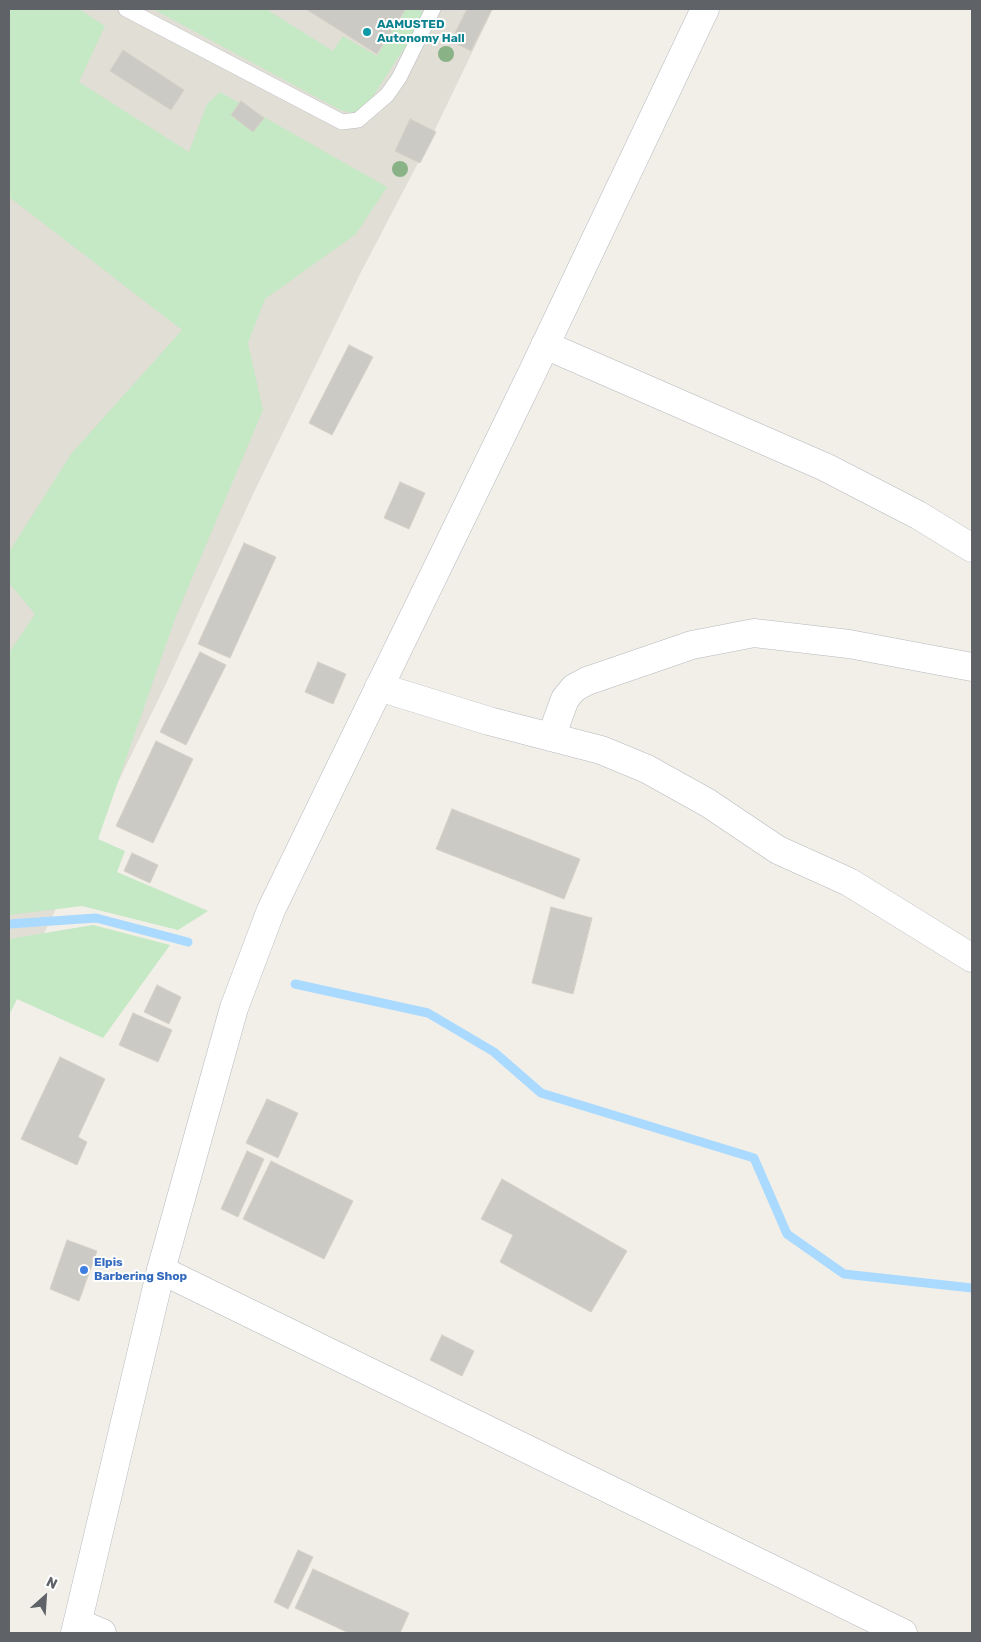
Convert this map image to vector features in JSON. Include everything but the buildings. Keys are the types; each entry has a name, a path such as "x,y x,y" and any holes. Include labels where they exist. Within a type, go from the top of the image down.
{"street":[{"path":"85,1630 161,1270 234,1008 271,910 706,9"},
{"path":"545,345 824,467 918,515 972,548"},
{"path":"551,737 566,699 574,688 588,681 692,645 754,633 849,644 972,667"},
{"path":"379,687 600,750 647,769 708,803 778,850 849,882 972,958"},
{"path":"161,1270 903,1633"}],"lane":[{"path":"126,9 342,122 358,120 387,95 400,78 433,9"}],"shaded area":[{"path":"9,9 493,9 429,142 360,274 255,490 164,688 9,1005"}],"green space":[{"path":"9,9 79,9 105,26 79,82 189,152 207,104 220,92 387,187 356,234 265,299 248,343 263,410 176,616 98,839 125,851 117,872 208,911 178,930 82,906 9,915 9,653 35,614 9,583 9,552 71,454 182,330 9,197"},
{"path":"153,9 266,9 333,51 343,36 377,56 406,9 419,9 422,12 422,21 368,104 362,111 352,113 340,110"},
{"path":"93,925 170,945 103,1038 17,999 9,1015 9,939"}],"waterway":[{"path":"9,924 96,918 188,942"},
{"path":"295,984 428,1013 494,1052 541,1093 754,1158 787,1234 844,1274 972,1288"}],"place":[{"name":"AAMUSTED Autonomy Hall","path":"367,32"},
{"name":"Elpis Barbering Shop","path":"84,1270"}]}
